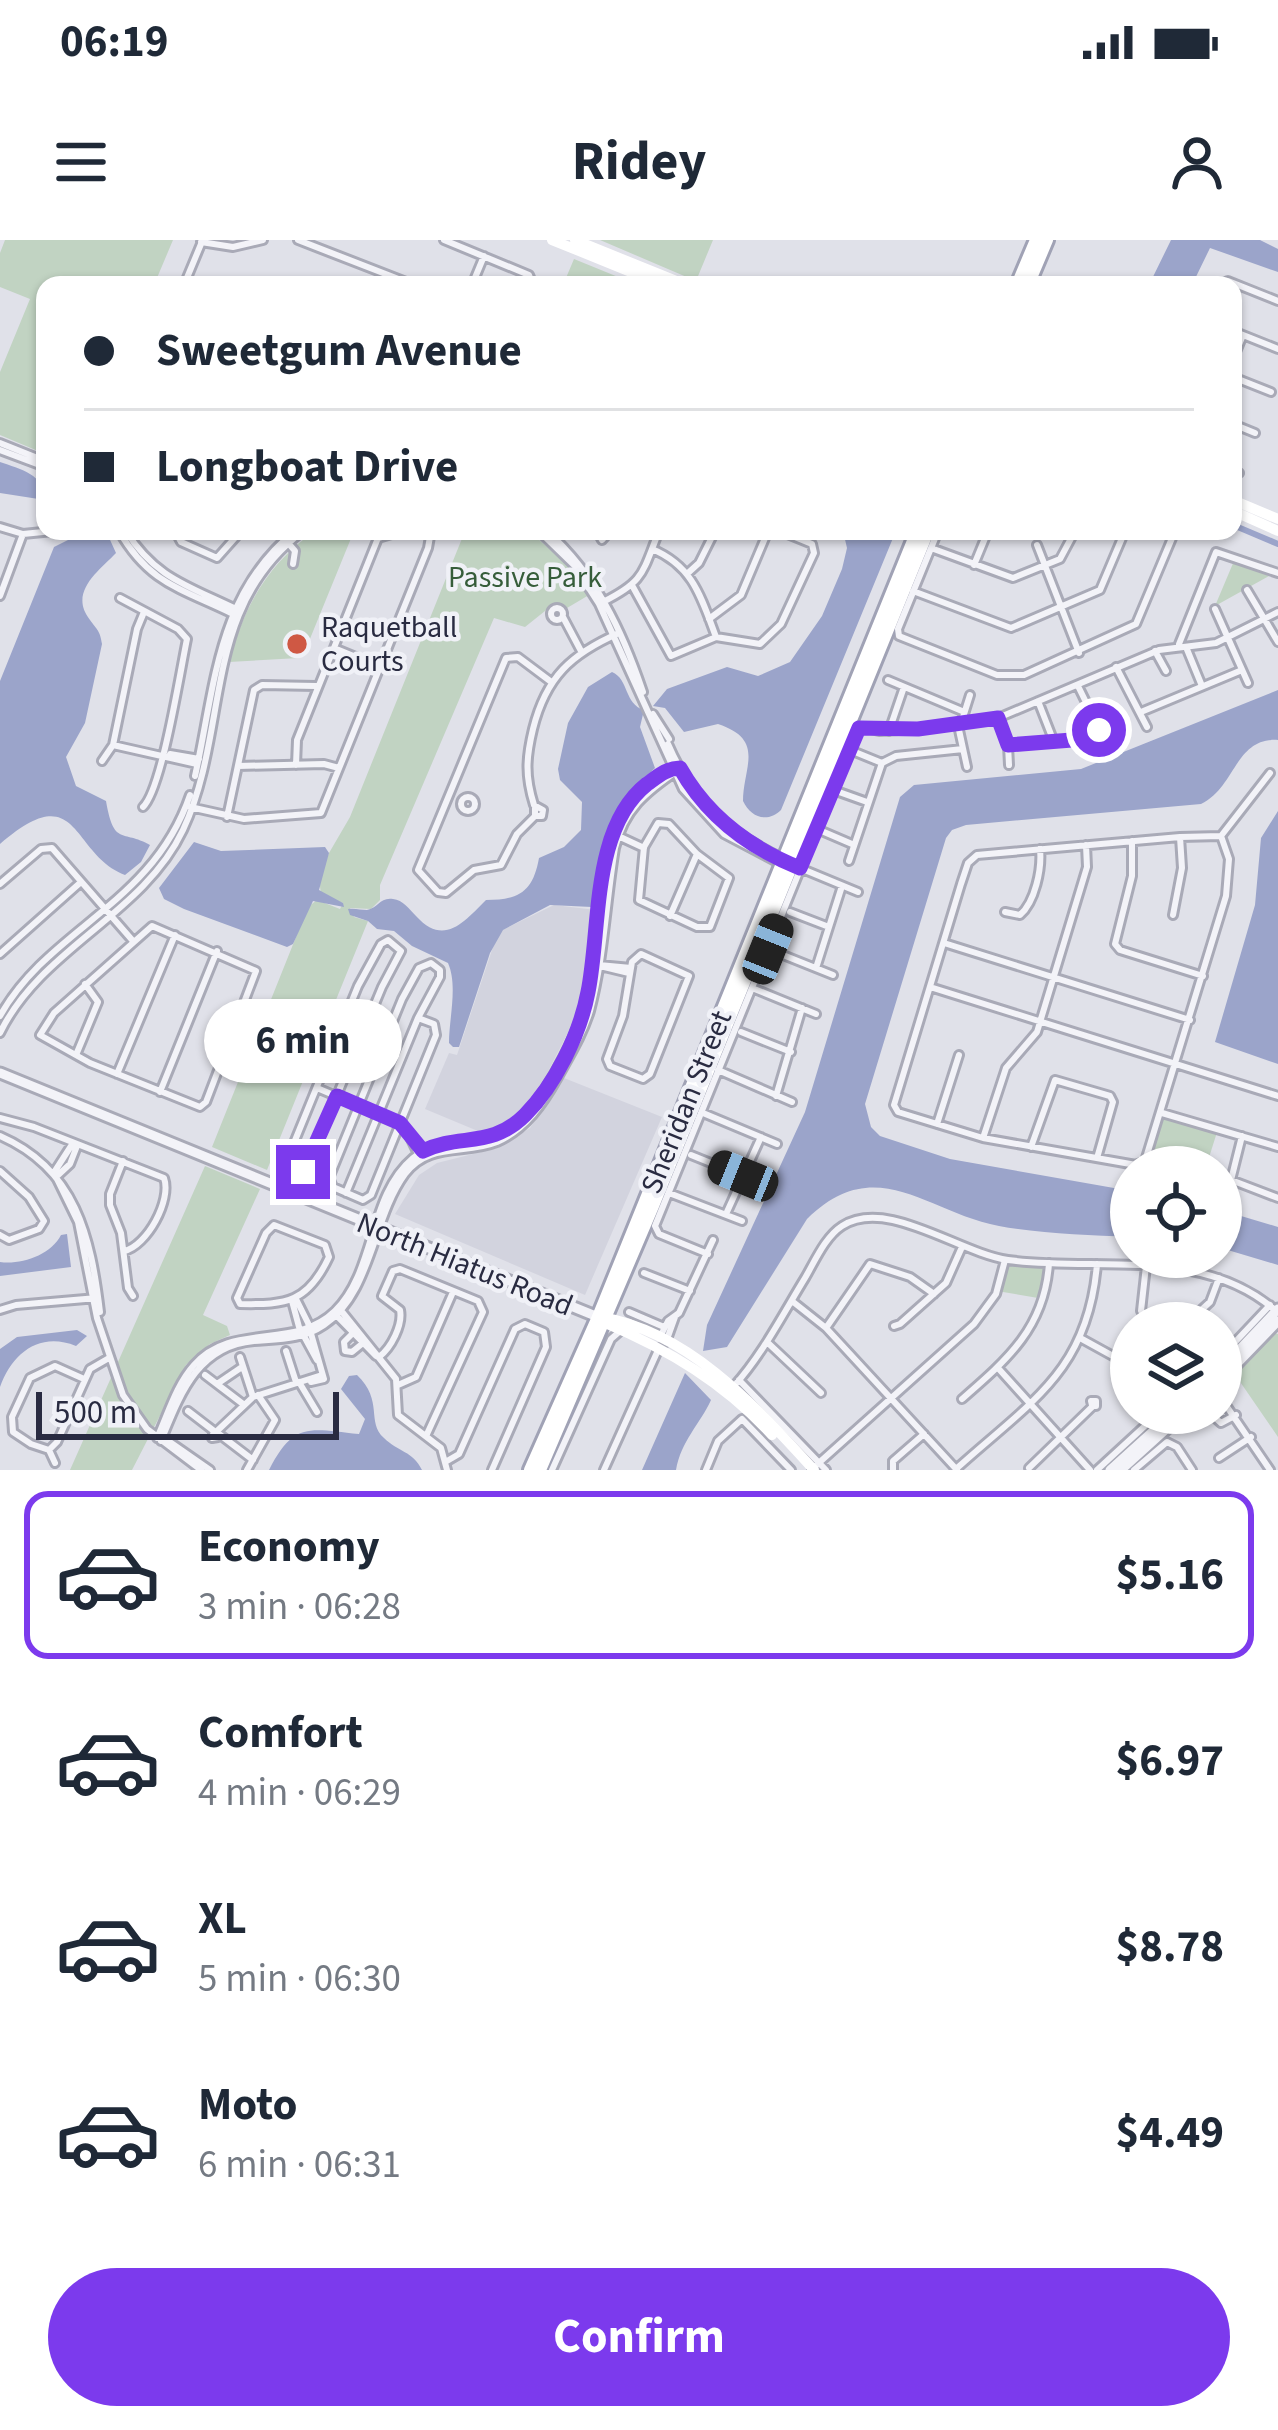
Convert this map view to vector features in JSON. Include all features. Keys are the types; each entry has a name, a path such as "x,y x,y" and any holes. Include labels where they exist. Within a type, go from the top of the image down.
{"main road":[{"path":"552,240 661,276"},
{"path":"575,240 643,276"},
{"path":"1021,276 1036,240"},
{"path":"1032,276 1047,240"},
{"path":"1242,504 1278,519"},
{"path":"1242,515 1278,531"},
{"name":"Sheridan Street","path":"782,864 832,789 905,587 915,540"},
{"name":"Sheridan Street","path":"541,1470 660,1188 791,841 924,540"},
{"name":"Sheridan Street","path":"530,1470 603,1319"},
{"name":"North Hiatus Road","path":"603,1319 616,1335 662,1339"},
{"name":"North Hiatus Road","path":"603,1319 662,1339 734,1386 815,1469"}],"street":[{"path":"188,276 202,241 233,248 263,240"},
{"path":"298,240 390,276"},
{"path":"444,240 530,276"},
{"path":"476,276 484,256"},
{"path":"1242,290 1278,301"},
{"path":"1243,335 1278,349"},
{"path":"1242,381 1271,392"},
{"path":"1242,428 1255,433"},
{"path":"0,447 36,461"},
{"path":"0,527 36,533"},
{"path":"0,596 23,534"},
{"path":"129,540 160,572 235,612"},
{"path":"180,540 218,558 233,540"},
{"path":"0,1033 2,1017 35,981 135,894 169,854 189,806 218,657 235,612 262,561 288,540"},
{"path":"235,612 292,540"},
{"path":"296,765 297,740 316,686 378,540"},
{"path":"189,806 227,817 321,813 429,540"},
{"path":"553,540 603,602 676,768 709,811 782,864 858,892"},
{"path":"603,602 633,587 656,540"},
{"path":"688,573 710,540"},
{"path":"709,619 741,595 764,540"},
{"path":"633,587 670,656 716,637 760,644 769,640 793,604 814,548 798,540"},
{"path":"935,540 905,587 898,632 998,675 1024,675 1136,624 1170,540"},
{"path":"974,565 984,540"},
{"path":"932,548 1013,578 1064,555 1071,540"},
{"path":"905,587 1011,628 1100,590 1121,540"},
{"path":"289,544 295,551 293,564"},
{"path":"1037,545 1079,653"},
{"path":"652,549 680,563 688,573 716,637"},
{"path":"1202,686 1182,645 1216,551 1278,573"},
{"path":"1246,590 1278,642"},
{"path":"121,598 185,633 151,799 143,807"},
{"path":"1215,609 1248,683"},
{"path":"102,761 113,745 144,612"},
{"path":"782,864 817,829 859,728 960,725 998,718 1155,651 1229,638 1278,612"},
{"path":"563,617 581,651"},
{"path":"550,681 511,656 501,665 418,870 438,892 446,893 474,870 502,865 517,834 535,812 525,769 538,710 550,681 581,651 616,634"},
{"path":"334,648 380,667"},
{"path":"1155,651 1166,671"},
{"path":"1116,668 1147,727"},
{"path":"1141,712 1242,670"},
{"path":"888,680 962,711"},
{"path":"1077,685 1108,747"},
{"path":"227,817 256,688 316,686"},
{"path":"889,730 904,687"},
{"path":"967,767 960,725 970,695"},
{"path":"1038,701 1054,742"},
{"path":"651,711 669,741 676,768"},
{"path":"998,718 1009,765"},
{"path":"1008,745 1079,738 1096,729"},
{"path":"113,745 200,761"},
{"path":"849,861 882,763 896,756 963,749"},
{"path":"852,751 882,763"},
{"path":"238,766 324,764 339,768"},
{"path":"160,1437 185,1385 211,1355 236,1344 307,1332 338,1312 395,1178 438,1145 494,1137 528,1112 575,1033 589,991 615,835 638,792 676,768"},
{"path":"1221,836 1270,773"},
{"path":"832,789 867,802"},
{"path":"448,795 463,801"},
{"path":"658,823 669,824 729,878 710,927 697,927 639,900 644,847 658,823"},
{"path":"817,829 854,844"},
{"path":"615,835 644,847"},
{"path":"1110,1160 983,1138 898,1112 894,1105 968,862 977,855 1221,836"},
{"path":"1150,1146 1226,896 1229,859 1221,836"},
{"path":"1173,915 1182,868 1180,837"},
{"path":"1132,841 1132,876 1114,944 1120,950 1203,976"},
{"path":"983,1138 1006,1068 1037,1031 1087,867 1086,845"},
{"path":"0,884 46,846 133,941"},
{"path":"1005,912 1024,914 1041,862 1040,849"},
{"path":"670,916 697,854"},
{"path":"708,1254 655,1231 660,1188 701,1112 787,911 782,864"},
{"path":"0,954 81,882"},
{"path":"816,968 842,886"},
{"path":"787,911 829,927"},
{"path":"152,926 256,971 202,1106 117,1074 40,1036 54,1013 133,941 152,926"},
{"path":"117,1074 175,935"},
{"path":"393,942 401,951 306,1170 295,1172 287,1160 317,1088 373,958 381,944 393,942"},
{"path":"944,943 1190,1020"},
{"path":"768,949 832,975"},
{"path":"160,1092 217,951"},
{"path":"641,954 689,976 645,1078 608,1061 623,1016 630,970 641,954"},
{"path":"346,1193 418,1018 440,976 431,963 418,968 402,999 329,1178 332,1187 346,1193 363,1200 371,1195 436,1035 434,1024 418,1018"},
{"path":"595,964 630,970"},
{"path":"76,1055 98,1002 85,984"},
{"path":"930,987 1278,1096"},
{"path":"752,988 816,1014"},
{"path":"776,1096 802,1008"},
{"path":"741,1032 790,1052"},
{"path":"938,1124 959,1055"},
{"path":"718,1070 792,1102"},
{"name":"North Hiatus Road","path":"0,1073 603,1319"},
{"path":"1031,1147 1055,1080 1110,1096 1114,1102 1097,1158"},
{"path":"317,1088 400,1123 422,1155"},
{"path":"701,1112 777,1144"},
{"path":"1162,1113 1278,1147"},
{"path":"0,1118 34,1126 162,1177 167,1184 145,1240 124,1251"},
{"path":"0,1136 30,1152 55,1175 78,1222 109,1358 132,1410 206,1470"},
{"path":"1242,1136 1231,1180 1278,1198"},
{"path":"726,1214 761,1137"},
{"path":"55,1175 70,1164 76,1145"},
{"path":"692,1155 743,1176"},
{"path":"123,1161 110,1194 133,1296"},
{"path":"0,1172 29,1197 44,1221 39,1229 2,1238"},
{"path":"660,1188 742,1221"},
{"path":"734,1386 825,1244 845,1223 880,1216 1005,1260 1110,1265"},
{"path":"274,1225 325,1245 329,1251 317,1282 294,1300 236,1304 266,1233 274,1225"},
{"path":"604,1470 662,1339 713,1240"},
{"path":"894,1326 951,1277 962,1247"},
{"path":"815,1469 987,1310 1005,1260"},
{"path":"962,1399 1018,1348 1036,1319 1047,1285 1048,1263"},
{"path":"826,1328 870,1264 910,1277 934,1294"},
{"path":"791,1300 826,1328 957,1470 1062,1370 1082,1339 1097,1264"},
{"path":"374,1367 387,1352 402,1316 382,1297 388,1275 397,1270 482,1306 427,1433"},
{"path":"644,1273 690,1291"},
{"path":"1210,1302 1219,1278 1276,1309"},
{"path":"398,1385 416,1377 453,1292"},
{"path":"0,1310 96,1298"},
{"path":"216,1432 255,1396 323,1377 294,1300"},
{"path":"1242,1339 1276,1309"},
{"path":"1242,1346 1276,1309"},
{"path":"338,1312 398,1385 398,1414 427,1433 441,1448 447,1465 459,1454 520,1326 546,1336 547,1347 492,1470"},
{"path":"629,1312 662,1339"},
{"path":"662,1339 675,1317"},
{"path":"1242,1358 1278,1321"},
{"path":"356,1331 344,1342 345,1351 352,1352 364,1341"},
{"path":"552,1470 616,1335"},
{"path":"1082,1339 1110,1354"},
{"path":"766,1341 821,1393"},
{"path":"286,1352 317,1412"},
{"path":"239,1357 255,1396 275,1420 247,1470"},
{"path":"49,1450 84,1378 109,1358"},
{"path":"56,1463 49,1450 13,1432 12,1417 30,1378 40,1370 55,1366 84,1378"},
{"path":"217,1384 242,1367"},
{"path":"998,1368 1094,1470 1136,1434"},
{"path":"205,1375 243,1403"},
{"path":"1027,1469 1094,1406"},
{"path":"188,1411 253,1460"},
{"path":"706,1470 718,1441 742,1419 791,1470"},
{"path":"1242,1424 1270,1470"},
{"path":"892,1469 893,1461 924,1434"},
{"path":"1109,1470 1149,1434"},
{"path":"1121,1470 1161,1434"},
{"path":"1219,1458 1251,1437"},
{"path":"1134,1470 1167,1442 1178,1447 1192,1470"}],"shaded area":[{"path":"554,905 596,910 578,1013 535,1097 506,1124 485,1134 425,1109 449,1053 457,1055 498,932"},
{"path":"564,1078 662,1117 585,1295 395,1214 419,1175 437,1163 497,1148 530,1128"}],"green space":[{"path":"5,240 173,240 158,276 36,276 36,450 0,435 0,372 30,299 0,287"},
{"path":"600,240 713,240 698,276 684,276"},
{"path":"574,259 616,276 567,276"},
{"path":"350,540 305,651 299,658 229,662 260,588 298,544"},
{"name":"Passive Park","path":"461,540 539,540 571,568 589,595 567,608 555,603 525,627 494,618 380,885 380,900 371,909 350,908 354,917 368,921 312,1059 320,1063 311,1083 303,1081 267,1170 212,1147 308,907 317,900 340,909 343,903 321,894 319,879 350,817"},
{"path":"1234,561 1269,576 1215,606"},
{"path":"1162,1113 1218,1129 1213,1146 1150,1146"},
{"path":"205,1166 260,1189 203,1315 227,1326 230,1335 210,1344 186,1365 132,1470 70,1470"},
{"path":"1005,1260 1049,1263 1044,1299 997,1291"},
{"path":"1278,1334 1278,1437 1242,1385 1242,1365"}],"water":[{"path":"1171,240 1260,240 1278,249 1278,272 1210,248 1196,276 1153,276"},
{"path":"0,462 36,478 36,499 0,493"},
{"path":"68,540 110,540 116,553 84,591 84,610 102,644 85,723 66,757 76,786 106,801 116,831 150,845 141,862 125,875 107,865 60,818 46,817 26,825 0,844 0,681 54,547"},
{"path":"845,540 892,540 781,810 760,817 743,801 748,756 742,738 718,724 684,732 665,708 653,706 667,689 727,667 758,676 790,662 822,616 847,548"},
{"path":"612,672 633,703 644,710 640,727 655,768 613,818 592,907 550,905 503,930 490,953 459,1047 453,1047 449,1043 453,992 448,963 412,946 394,931 377,929 350,915 348,909 367,910 385,900 397,900 426,925 445,930 462,923 486,900 508,898 529,886 539,858 564,847 581,830 582,802 560,780 558,769 568,723 588,687"},
{"path":"1278,690 1278,740 1253,746 1222,786 1201,804 952,830 865,1104 871,1127 880,1136 950,1159 1110,1187 1110,1236 999,1226 902,1192 856,1189 832,1199 807,1219 727,1347 703,1351 707,1325 805,1112 900,797 914,785 1081,769"},
{"path":"1278,811 1278,1064 1215,1042 1255,905 1261,838"},
{"path":"194,842 221,851 325,847 329,853 319,890 344,907 313,901 293,944 287,947 184,909 164,899 159,888"},
{"path":"1242,1216 1278,1227 1278,1265 1242,1254"},
{"path":"67,1234 71,1267 0,1276 0,1262 35,1257"},
{"path":"77,1330 87,1336 76,1346 50,1341 29,1349 12,1365 0,1387 0,1349 17,1337"},
{"path":"685,1373 711,1400 686,1441 676,1470 642,1470"},
{"path":"357,1375 370,1394 379,1432 422,1470 269,1470 287,1443 305,1432 359,1434 365,1419 341,1389 349,1376"}],"waterway":[{"path":"1242,529 1278,544"}],"place":[{"name":"Raquetball Courts","path":"297,644"}],"route":[{"path":"303,1172 337,1096 400,1123 423,1151 494,1137 528,1112 584,1010 612,834 638,792 671,768 680,768 709,811 729,828 800,868 861,727 918,729 998,718 1008,745 1072,740 1099,730"}]}
